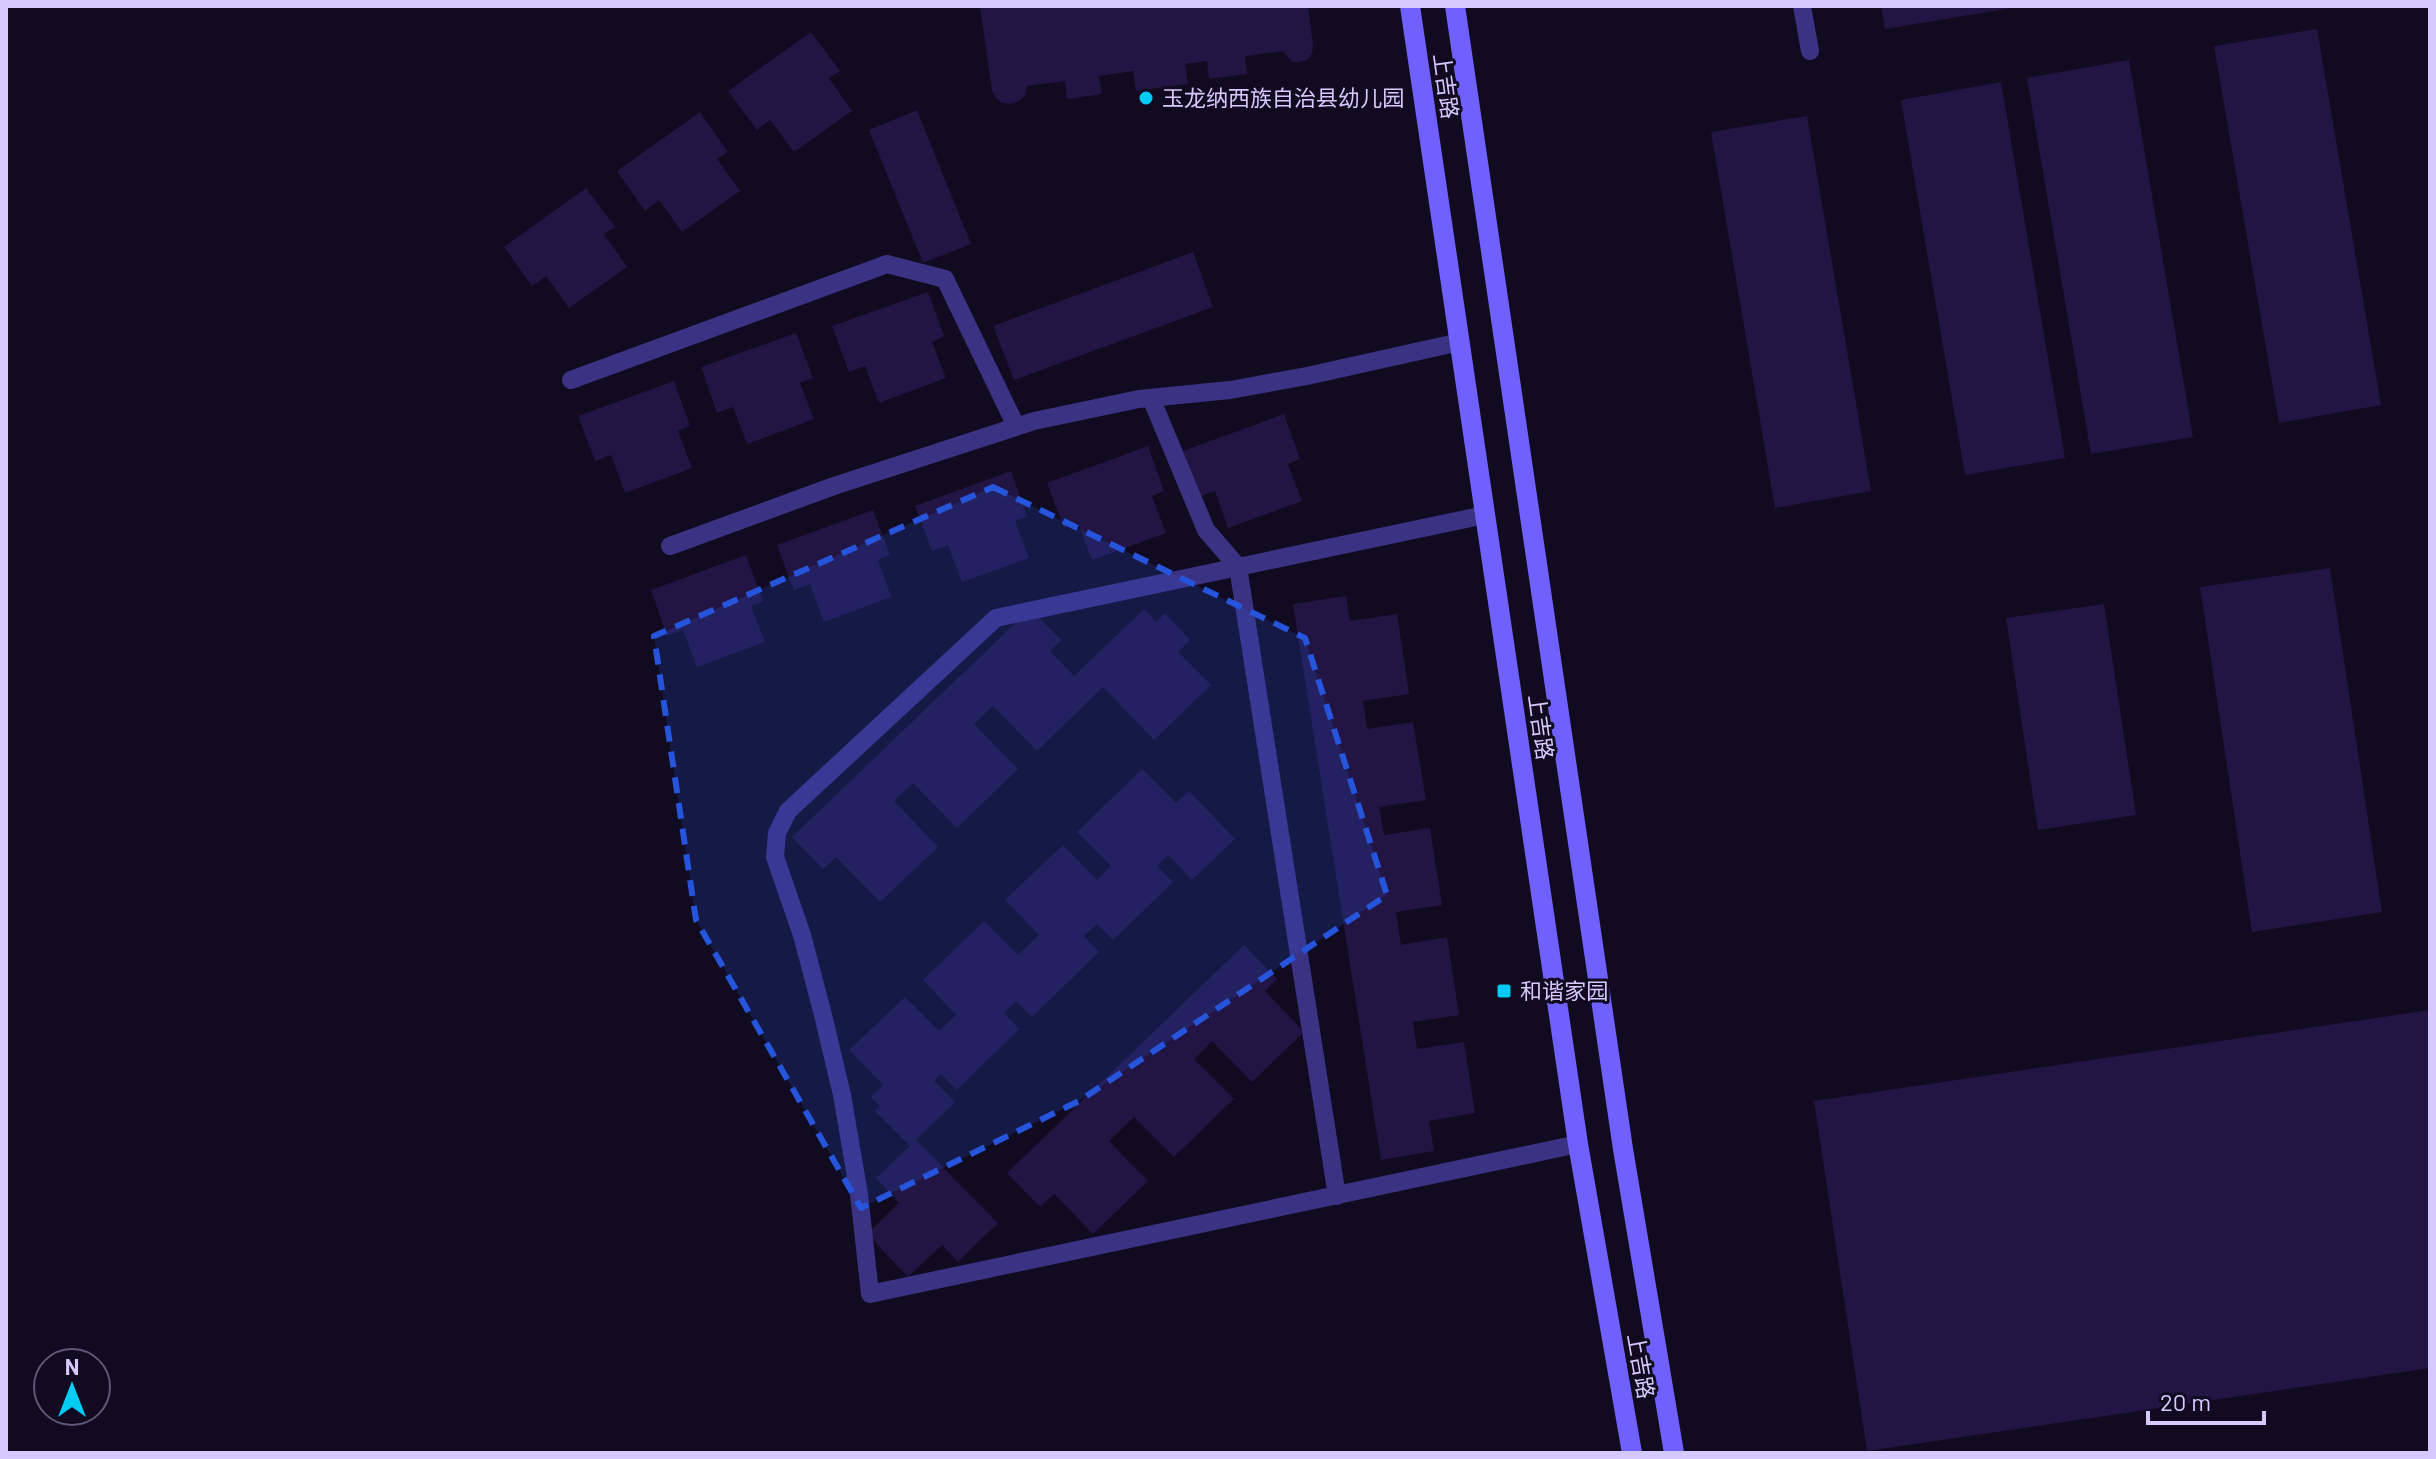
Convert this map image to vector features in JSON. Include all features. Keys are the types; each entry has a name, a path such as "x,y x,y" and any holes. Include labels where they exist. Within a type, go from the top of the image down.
{"main road":[{"name":"上吉路","path":"1410,6 1578,1144 1632,1453"},
{"name":"上吉路","path":"1455,6 1623,1149 1674,1453"}],"lane":[{"path":"1802,6 1810,51"},
{"path":"571,380 887,264 945,279 1016,426"},
{"path":"670,546 834,486 1016,426 1151,398 1230,390 1292,379 1460,342"},
{"path":"1151,398 1206,530 1238,567 1337,1196"},
{"path":"1485,515 996,618 788,811 777,833 775,857 802,935 842,1095 859,1194 870,1294 1578,1144"}],"highlighted area":[{"path":"993,487 1305,638 1387,895 1079,1101 861,1208 696,920 654,636"}],"building":[{"path":"980,6 1308,6 1312,54 1307,60 1299,62 1292,62 1283,51 1245,56 1247,74 1209,79 1207,61 1185,64 1188,84 1136,91 1133,71 1099,76 1102,94 1067,99 1065,81 1027,86 1025,95 1019,101 1002,103 992,91"},
{"path":"1881,6 2010,6 2011,8 1885,29"},
{"path":"2317,29 2381,405 2279,423 2214,46"},
{"path":"811,32 840,71 829,78 852,111 794,152 770,120 757,130 728,91"},
{"path":"2129,60 2193,437 2091,454 2027,78"},
{"path":"2001,82 2065,458 1965,475 1901,100"},
{"path":"917,110 971,244 923,263 869,130"},
{"path":"700,112 728,152 717,159 740,191 682,232 659,200 645,211 617,171"},
{"path":"1807,116 1871,491 1775,508 1711,132"},
{"path":"586,188 615,227 604,234 627,267 569,308 546,276 532,286 504,247"},
{"path":"1193,252 1213,307 1014,380 993,326"},
{"path":"928,292 944,336 932,342 946,378 879,403 865,366 849,372 832,326"},
{"path":"796,333 813,378 800,383 814,419 747,444 733,407 717,413 701,367"},
{"path":"674,381 690,426 678,431 692,468 625,493 611,455 595,461 578,416"},
{"path":"1284,414 1300,459 1288,464 1302,501 1228,528 1215,491 1200,496 1183,451"},
{"path":"1148,446 1164,491 1152,496 1166,533 1092,560 1078,523 1064,528 1047,483"},
{"path":"1011,471 1027,516 1015,521 1029,558 962,582 948,545 932,551 915,506"},
{"path":"873,510 890,555 878,560 891,597 824,622 810,584 794,590 777,545"},
{"path":"746,555 763,601 751,606 765,642 697,667 683,630 667,636 651,590"},
{"path":"2330,568 2382,912 2252,932 2200,587"},
{"path":"1346,596 1350,621 1397,614 1409,694 1363,701 1367,729 1413,722 1426,800 1379,807 1384,835 1430,828 1442,905 1396,912 1401,945 1447,937 1459,1015 1413,1022 1417,1049 1464,1042 1475,1113 1429,1121 1434,1151 1381,1160 1293,604"},
{"path":"2104,604 2136,815 2038,830 2006,618"},
{"path":"1030,609 1061,640 1050,651 1074,676 1144,609 1156,622 1165,613 1190,640 1178,652 1211,685 1154,740 1103,687 1037,751 993,706 974,724 1018,769 957,828 913,783 894,801 938,847 880,902 836,857 823,869 792,837"},
{"path":"1142,769 1176,803 1189,791 1235,839 1192,880 1168,855 1157,866 1173,882 1113,940 1097,924 1084,936 1099,952 1032,1017 1016,1001 1004,1013 1019,1029 957,1090 941,1074 934,1081 955,1102 916,1140 998,1223 958,1262 942,1245 908,1277 867,1234 899,1203 876,1178 910,1146 875,1111 880,1106 871,1097 883,1085 849,1050 905,997 939,1031 956,1015 923,980 984,921 1018,955 1039,935 1005,900 1063,845 1097,880 1111,866 1077,832"},
{"path":"1244,945 1277,979 1265,991 1304,1032 1252,1082 1212,1041 1194,1059 1234,1099 1174,1157 1134,1117 1109,1141 1148,1181 1093,1234 1054,1194 1040,1207 1007,1173"},
{"path":"2430,1010 2430,1368 1867,1451 1814,1101"}],"place":[{"name":"玉龙纳西族自治县幼儿园","path":"1146,98"},
{"name":"和谐家园","path":"1504,991"}]}
